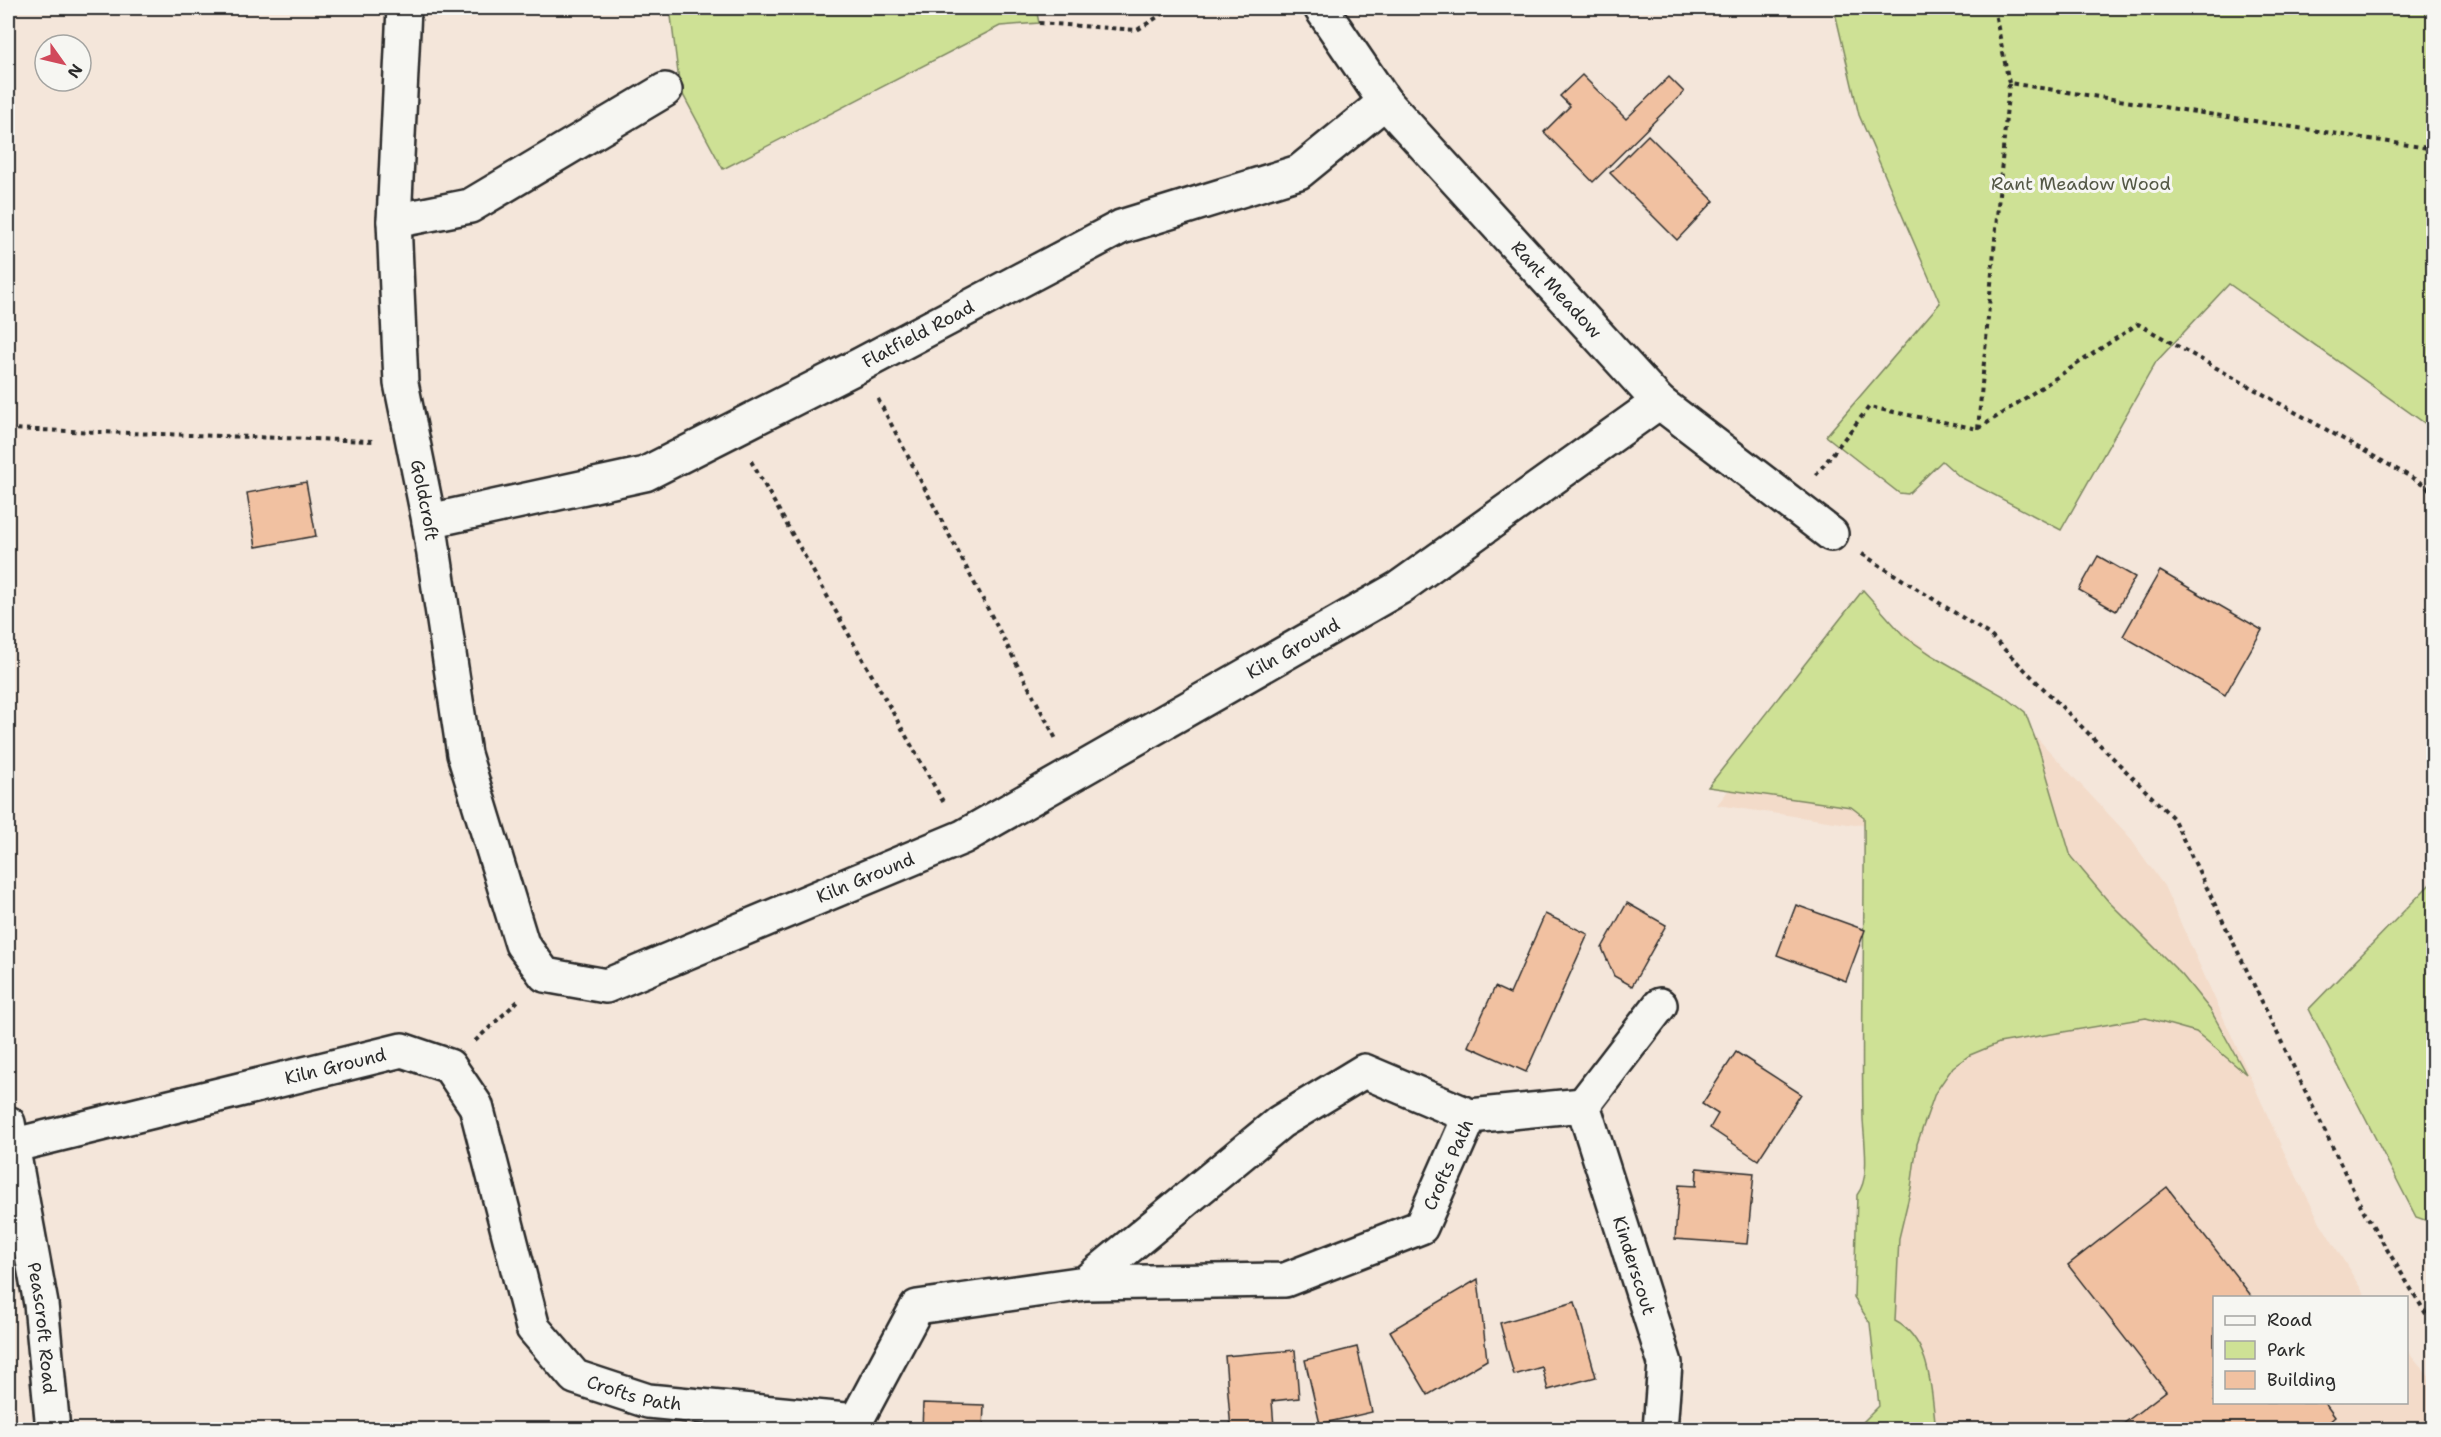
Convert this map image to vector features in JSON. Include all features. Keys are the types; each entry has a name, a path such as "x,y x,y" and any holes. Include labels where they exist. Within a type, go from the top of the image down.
{"street":[{"name":"Goldcroft","path":"404,8 394,222 401,383 429,521 464,754 522,944 545,975"},
{"name":"Rant Meadow","path":"1321,8 1385,102 1659,402 1831,534"},
{"path":"394,222 470,206 665,90"},
{"name":"Flatfield Road","path":"429,521 645,474 860,365 1121,227 1299,172 1385,102"},
{"name":"Kiln Ground","path":"545,975 606,986 963,837 1398,588 1659,402"},
{"path":"1470,1116 1583,1105 1660,1005"},
{"name":"Kiln Ground","path":"9,1135 402,1050 448,1066"},
{"name":"Crofts Path","path":"448,1066 476,1106 533,1328 575,1377 648,1401 856,1425 917,1307 1085,1283 1285,1280 1421,1227 1470,1116 1364,1071 1280,1122 1085,1283"},
{"name":"Kinderscout","path":"1583,1105 1665,1363 1660,1430"},
{"name":"Peascroft Road","path":"9,1135 41,1304 53,1430"}],"path":[{"path":"1039,23 1137,30 1172,8"},
{"path":"1978,429 2009,83 1994,8"},
{"path":"2009,83 2433,149"},
{"path":"1793,505 1869,406 1978,429 2138,324 2425,484 2433,495"},
{"path":"860,365 1074,774"},
{"path":"8,429 412,442"},
{"path":"733,429 963,837"},
{"path":"1831,534 1990,635 2173,818 2362,1208 2433,1327"},
{"path":"448,1066 545,975"}],"shaded area":[{"path":"1871,607 2023,723 2127,834 2164,886 2284,1152 2320,1222 2365,1296 2213,1296 2213,1404 2408,1404 2408,1351 2433,1381 2433,1429 1881,1429 1900,821 1855,825 1717,805"}],"green space":[{"path":"670,8 1036,8 1039,23 1000,26 723,169 680,89"},
{"name":"Rant Meadow Wood","path":"1834,8 2433,8 2433,429 2229,284 2156,362 2061,530 1960,477 1942,461 1908,494 1899,493 1826,436 1940,303 1859,115"},
{"path":"1863,590 1904,636 1932,655 2007,698 2025,712 2039,749 2071,857 2109,902 2182,975 2211,1011 2246,1074 2196,1032 2146,1018 1999,1043 1970,1055 1953,1067 1935,1093 1917,1144 1911,1188 1899,1238 1895,1321 1907,1330 1923,1354 1931,1384 1936,1429 1858,1427 1879,1406 1870,1323 1854,1298 1857,1195 1864,1179 1866,1159 1863,1119 1864,817 1851,807 1708,787"},
{"path":"2433,881 2433,1223 2416,1217 2309,1009"}],"building":[{"path":"1582,75 1626,119 1669,77 1684,92 1593,182 1544,132 1570,106 1560,96"},
{"path":"1648,135 1714,201 1677,240 1610,173"},
{"path":"306,482 316,536 256,547 247,493"},
{"path":"2098,556 2135,577 2116,611 2079,590"},
{"path":"2160,571 2262,630 2225,695 2123,636"},
{"path":"1627,903 1666,925 1632,986 1614,976 1602,948"},
{"path":"1796,905 1865,930 1846,981 1777,955"},
{"path":"1545,914 1588,934 1526,1072 1468,1046 1495,987 1510,994"},
{"path":"1736,1052 1801,1094 1758,1160 1710,1128 1718,1114 1702,1104"},
{"path":"1697,1168 1754,1173 1747,1244 1675,1239 1679,1185 1696,1186"},
{"path":"2167,1187 2251,1296 2213,1296 2213,1404 2325,1404 2335,1417 2320,1430 2118,1428 2166,1391 2068,1265"},
{"path":"1478,1279 1487,1360 1428,1395 1390,1331"},
{"path":"1575,1302 1596,1377 1548,1390 1542,1367 1514,1375 1500,1323"},
{"path":"1357,1347 1372,1412 1320,1424 1305,1360"},
{"path":"1295,1350 1299,1398 1272,1401 1274,1427 1231,1430 1225,1356"},
{"path":"923,1403 984,1405 983,1430 922,1430"}]}
